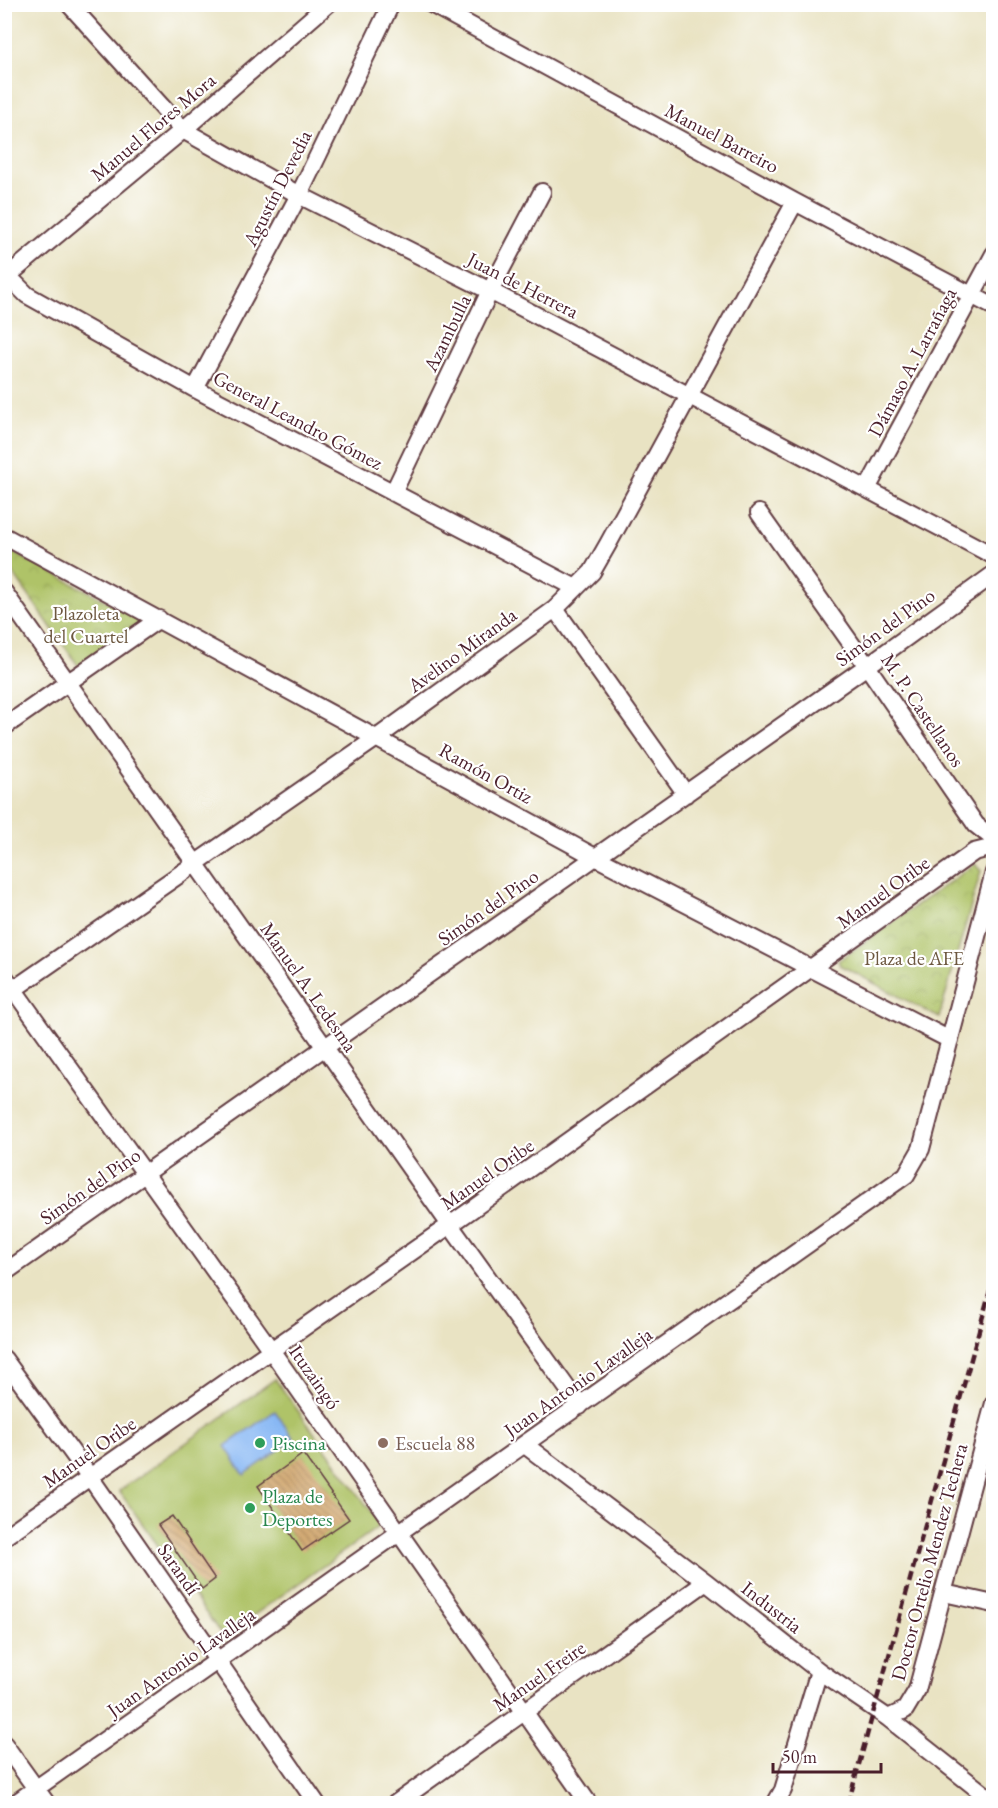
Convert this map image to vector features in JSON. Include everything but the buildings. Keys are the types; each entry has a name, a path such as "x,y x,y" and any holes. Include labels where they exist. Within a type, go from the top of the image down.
{"street":[{"name":"Juan de Herrera","path":"69,4 183,130 299,195 490,291 993,556"},
{"name":"Manuel Flores Mora","path":"6,278 183,130 328,4"},
{"name":"Agustín Devedia","path":"195,389 299,195 390,4"},
{"name":"Manuel Barreiro","path":"431,4 993,307"},
{"name":"Azambulla","path":"393,493 490,291 542,192"},
{"name":"Avelino Miranda","path":"8,987 378,738 555,609 592,572 795,202"},
{"name":"Dámaso A. Larrañaga","path":"867,489 993,254"},
{"name":"General Leandro Gómez","path":"6,278 27,295 195,389 576,588"},
{"name":"M. P. Castellanos","path":"759,513 976,825 993,839"},
{"name":"Ramón Ortiz","path":"4,536 595,857 950,1040"},
{"name":"Simón del Pino","path":"4,1272 686,794 993,574"},
{"name":"Manuel A. Ledesma","path":"4,592 580,1406"},
{"path":"555,609 686,794"},
{"path":"4,727 159,619"},
{"name":"Manuel Oribe","path":"4,1537 450,1225 974,852 993,847"},
{"name":"Juan Antonio Lavalleja","path":"14,1803 906,1175 921,1149 993,872"},
{"name":"Ituzaingó","path":"8,987 271,1350 590,1803"},
{"name":"Sarandí","path":"4,1359 90,1477 317,1803"},
{"name":"Doctor Ortelio Mendez Techera","path":"888,1718 905,1710 918,1690 993,1403"},
{"name":"Industria","path":"525,1445 819,1671 888,1718 993,1802"},
{"name":"Manuel Freire","path":"395,1803 706,1582"},
{"path":"944,1593 993,1604"},
{"path":"775,1803 783,1790 819,1671"},
{"path":"4,1744 47,1803"}],"green space":[{"name":"Plazoleta del Cuartel","path":"4,548 144,620 79,667 5,562"},
{"name":"Plaza de AFE","path":"975,864 981,871 939,1018 840,965 838,961"},
{"name":"Plaza de Deportes","path":"275,1379 381,1525 223,1637 119,1491"}],"water":[{"name":"Piscina","path":"275,1411 294,1439 244,1475 225,1446"}],"railway":[{"path":"848,1804 994,1276"}],"place":[{"name":"Piscina","path":"260,1443"},
{"name":"Escuela 88","path":"383,1443"},
{"name":"Plaza de Deportes","path":"250,1508"}]}
